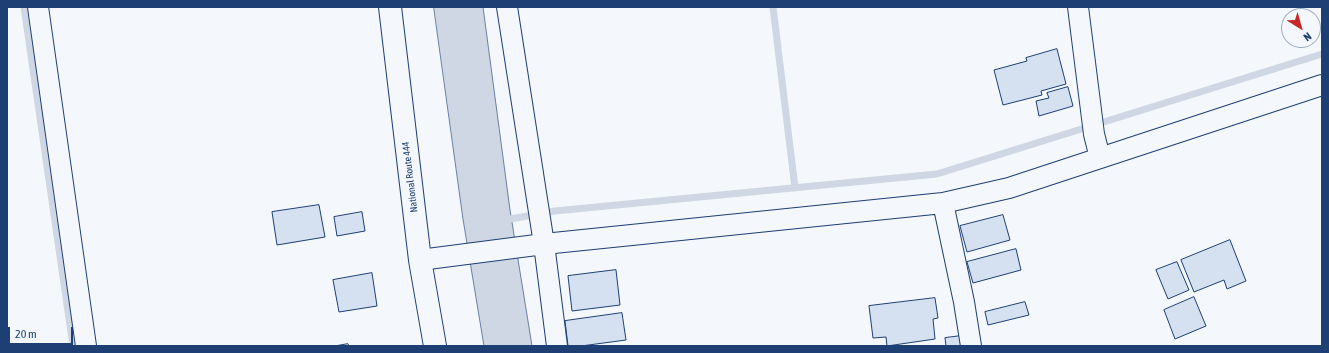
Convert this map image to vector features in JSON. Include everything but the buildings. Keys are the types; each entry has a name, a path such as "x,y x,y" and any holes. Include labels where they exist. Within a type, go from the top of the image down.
{"highway":[{"name":"National Route 444","path":"390,7 420,260 435,346"}],"street":[{"path":"38,7 86,346"},
{"path":"507,7 539,212 535,245 557,346"},
{"path":"1078,7 1092,125 1100,158"},
{"path":"420,260 535,245 943,203 1009,188 1322,85"},
{"path":"943,203 964,302 971,346"}],"shaded area":[{"path":"434,7 483,7 510,210 532,346 484,346 463,219"}],"waterway":[{"path":"24,7 73,346"},
{"path":"773,7 795,188"},
{"path":"505,220 555,211 937,174 1322,54"}]}
